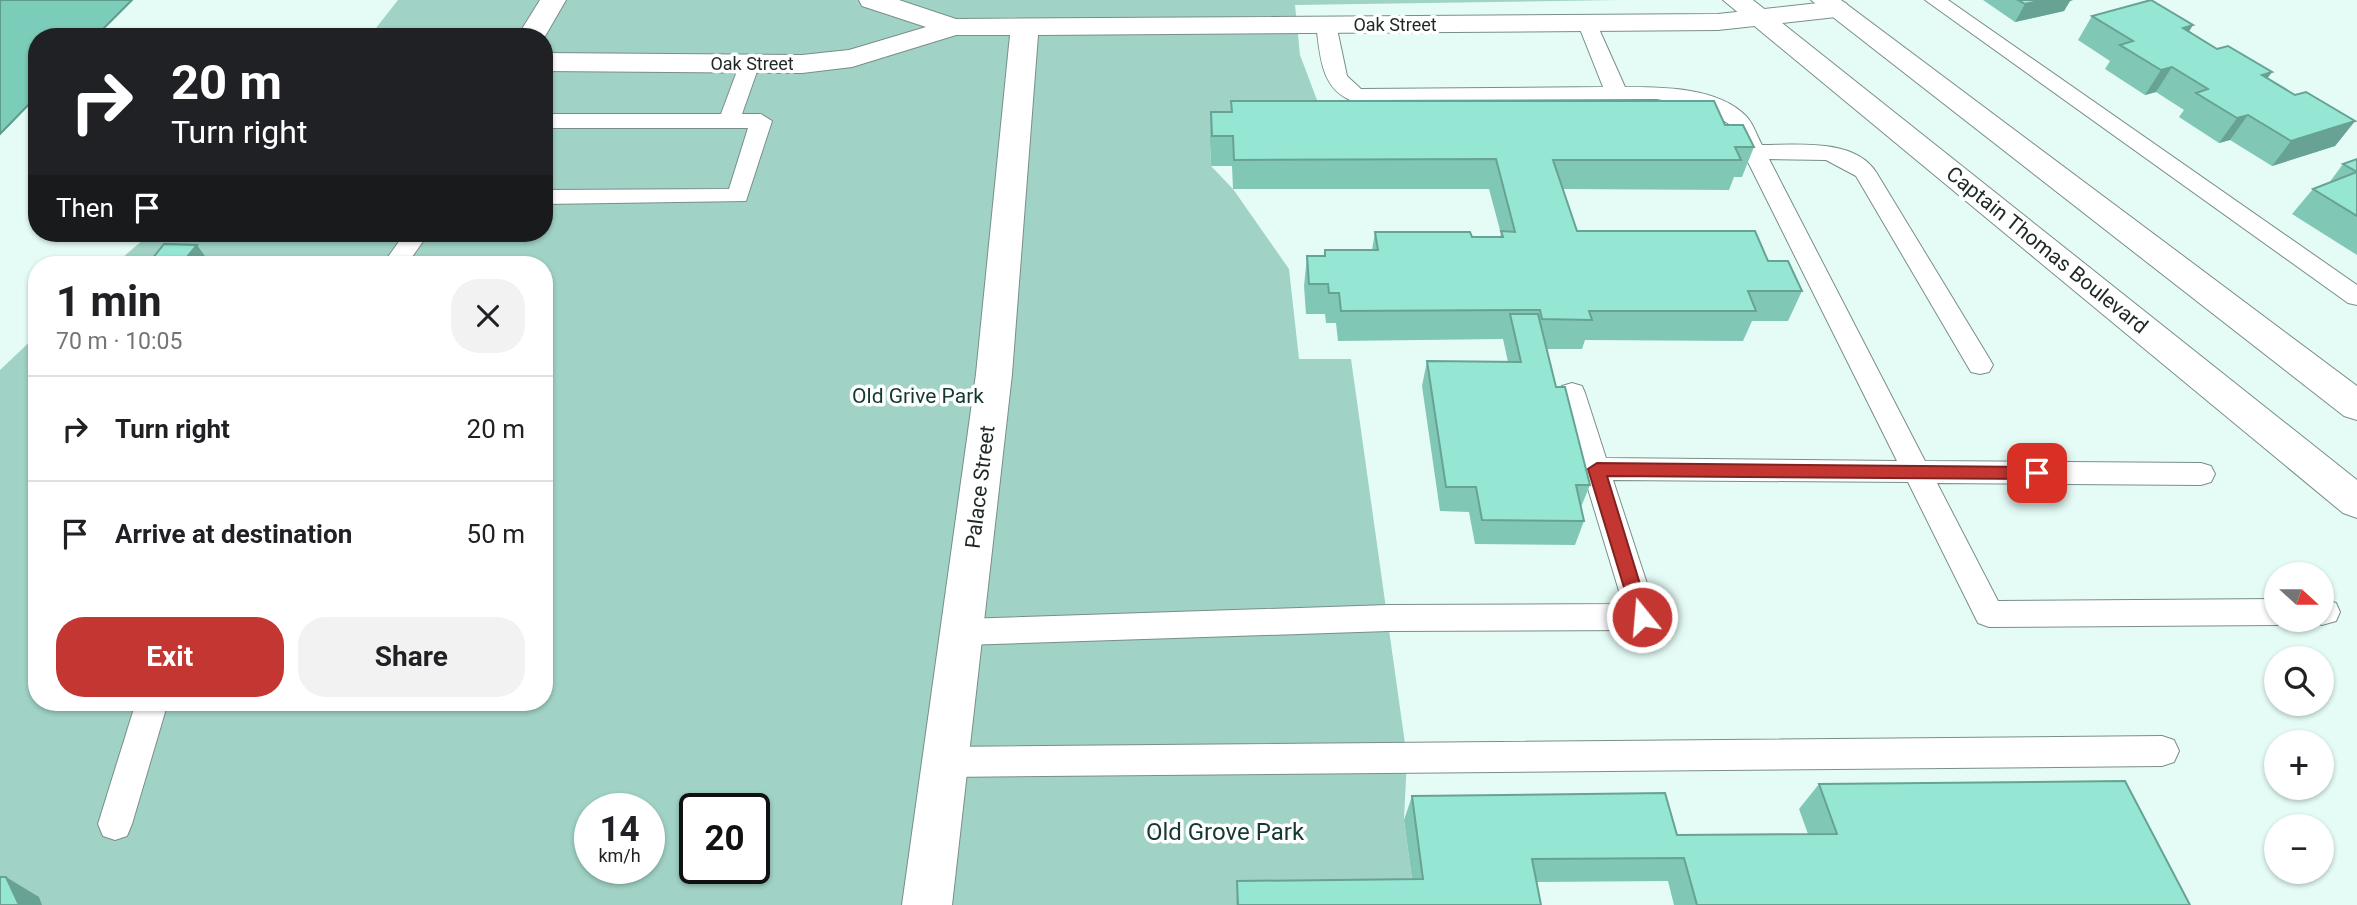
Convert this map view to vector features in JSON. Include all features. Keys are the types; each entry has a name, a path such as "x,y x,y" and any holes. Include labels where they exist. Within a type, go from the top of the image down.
{"street":[{"path":"536,28 553,0"},
{"name":"Oak Street","path":"872,0 954,27"},
{"path":"1830,4 2357,406"},
{"name":"Oak Street","path":"553,62 802,64 852,58 954,27 1717,22 1747,9 1830,4"},
{"name":"Captain Thomas Boulevard","path":"1747,9 2355,497"},
{"name":"Palace Street","path":"927,905 994,374 1018,74 1025,26"}],"lane":[{"path":"1935,0 2357,297"},
{"path":"1326,24 1337,81 1345,91 1358,95 1671,94 1710,103 1738,120 1989,614 2264,612"},
{"path":"1588,24 1617,94"},
{"path":"729,121 750,63"},
{"path":"553,121 761,121 738,195 553,197"},
{"path":"1756,152 1827,153 1853,162 1865,172 1980,365"},
{"path":"962,632 1388,618 1642,617 1572,393"},
{"path":"1597,469 2201,474"},
{"path":"115,824 149,711"},
{"path":"945,762 2162,751"}],"green space":[{"name":"Old Grive Park","path":"398,0 1620,0 1295,5 1300,55 1317,100 1230,130 1210,142 1211,166 1233,189 1289,269 1299,359 1351,359 1407,758 1404,820 1415,902 1236,905 0,905 0,370 28,344 28,711 553,711 553,256 124,256 141,242 553,242 553,28 376,28"}],"shaded area":[{"path":"0,0 132,0 104,28 28,28 28,105 0,134"}],"building":[{"path":"2018,0 2044,0 2025,4"},
{"path":"2151,0 2193,25 2183,28 2217,49 2228,46 2272,72 2262,75 2295,95 2306,92 2355,121 2291,141 2248,115 2237,118 2196,93 2208,89 2172,67 2161,70 2120,45 2133,41 2092,16"},
{"path":"1231,101 1714,101 1725,125 1743,125 1754,147 1735,147 1741,160 1553,160 1577,231 1755,231 1768,261 1788,261 1802,291 1748,291 1756,311 1589,311 1592,320 1542,319 1540,310 1341,311 1339,293 1329,293 1328,284 1309,284 1307,256 1325,256 1325,250 1378,250 1375,232 1470,232 1472,237 1503,237 1501,231 1515,232 1496,159 1234,160 1233,136 1212,136 1211,112 1232,112"},
{"path":"2357,159 2357,172 2343,164"},
{"path":"2357,172 2357,216 2313,189"},
{"path":"164,244 197,245 188,256 154,256"},
{"path":"1510,314 1538,314 1556,387 1565,387 1590,485 1576,485 1584,521 1482,520 1476,487 1446,487 1427,361 1521,362"},
{"path":"2125,781 2190,905 1697,905 1684,858 1532,859 1541,905 1238,905 1237,881 1423,879 1412,796 1665,793 1677,835 1837,834 1819,784"},
{"path":"0,877 6,877 19,905 0,905"}],"route":[{"path":"1642,617 1597,469 2037,473"}],"park label":[{"name":"Old Grove Park","path":"1225,832"}]}
